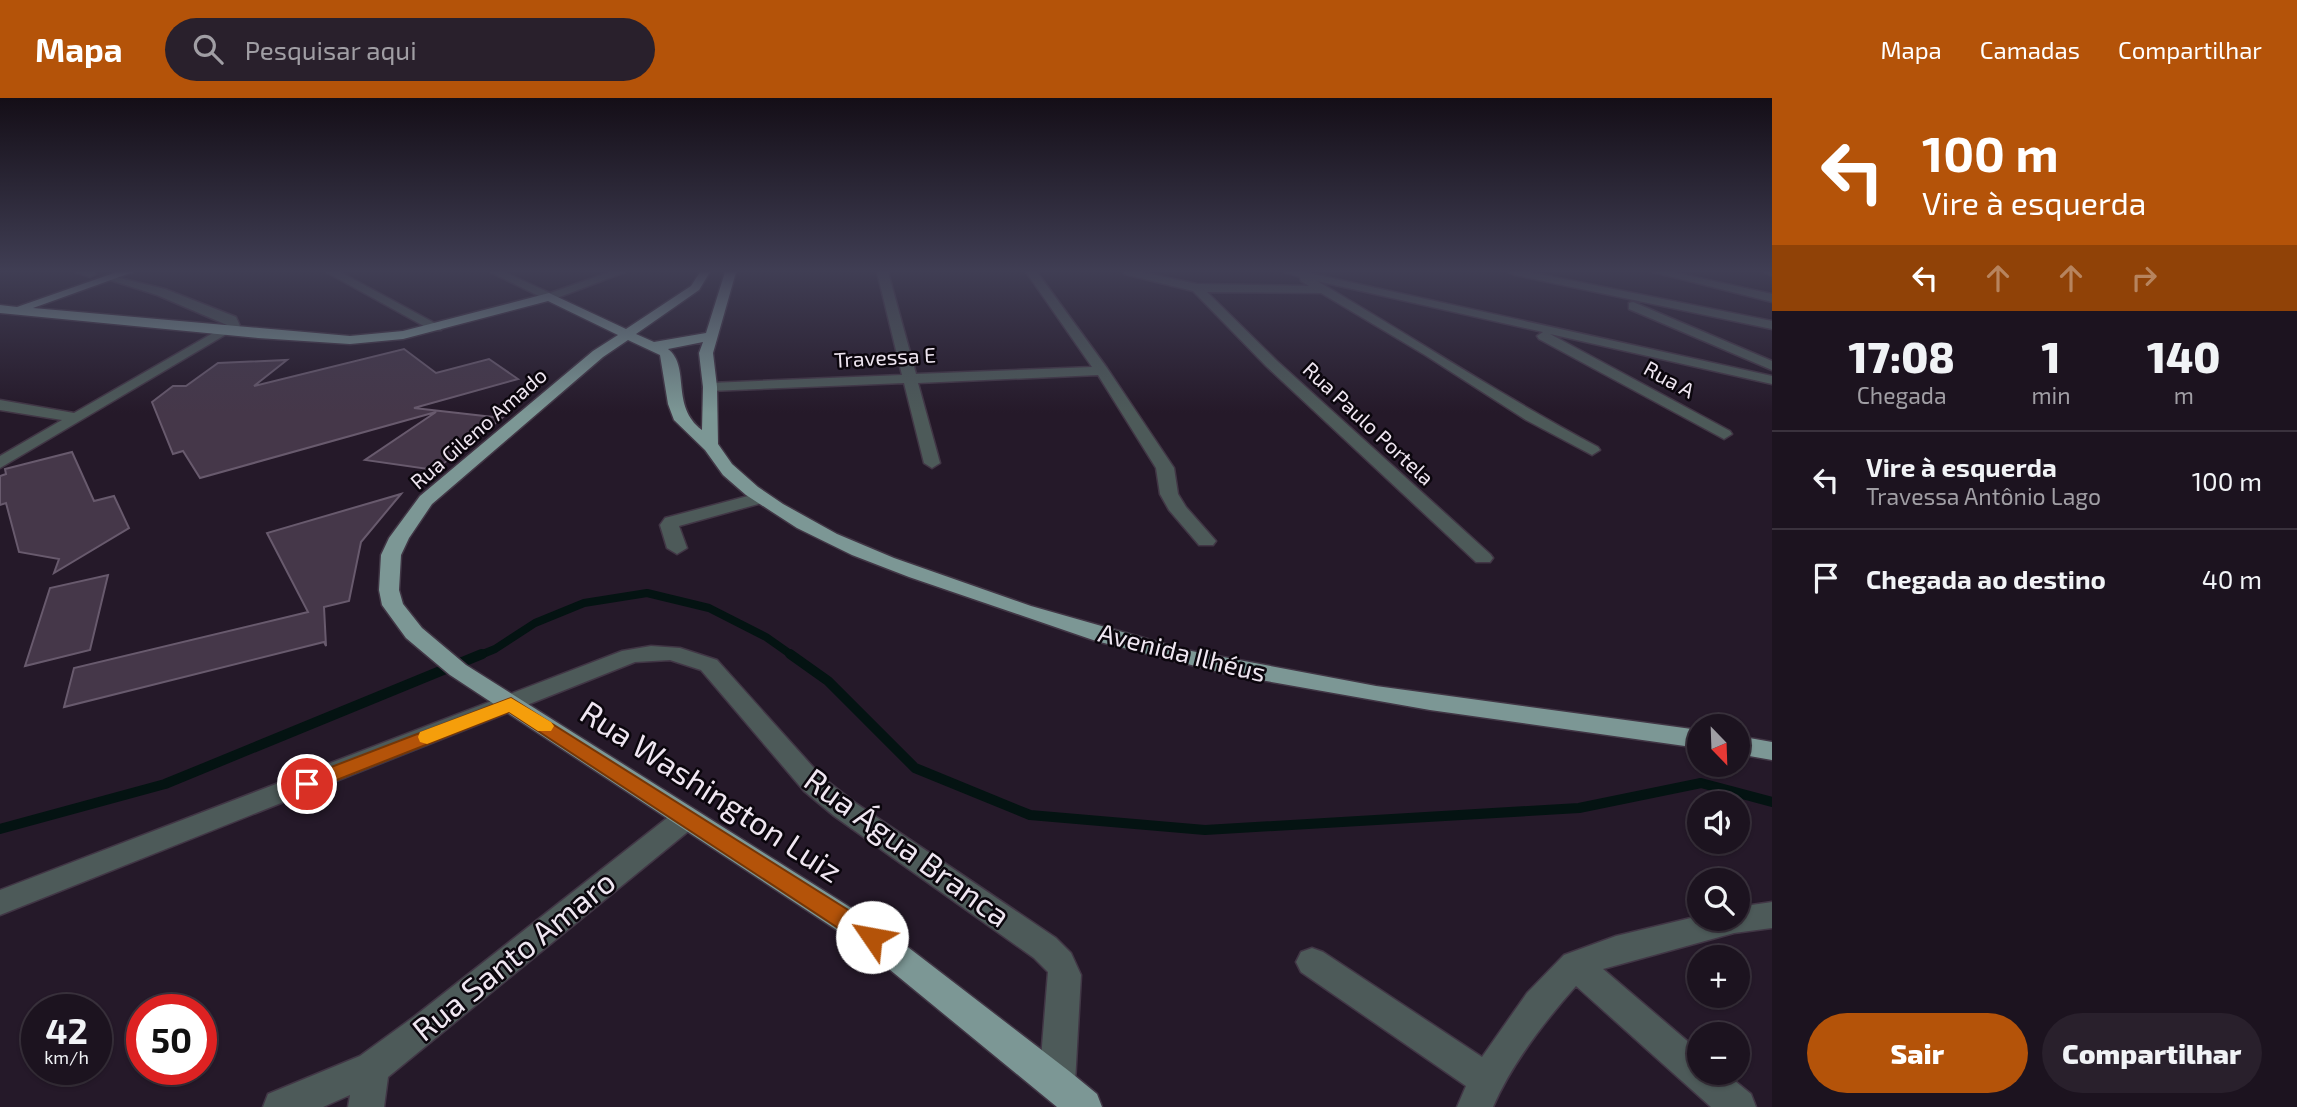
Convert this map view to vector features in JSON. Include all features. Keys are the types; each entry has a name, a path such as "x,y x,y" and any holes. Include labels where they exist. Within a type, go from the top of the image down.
{"main road":[{"path":"107,319 326,339 377,338 466,319"},
{"name":"Avenida Ilhéus","path":"593,319 666,353 670,361 677,410 683,422 710,444 728,471 802,523 878,559 971,593 1117,640 1279,677 1687,737"},
{"path":"625,335 649,319"},
{"path":"710,444 710,387 706,353 716,319"},
{"name":"Rua Gileno Amado","path":"389,575 391,555 399,537 426,500 598,354 625,335"},
{"path":"598,354 683,343 711,336"},
{"name":"Rua Washington Luiz","path":"389,575 393,605 414,633 458,670 872,937 1084,1107"},
{"path":"1750,747 1772,751"}],"street":[{"path":"0,463 229,331 234,326 230,319"},
{"path":"422,319 436,327"},
{"path":"895,319 932,463"},
{"path":"1065,319 1165,468 1169,494 1178,510 1206,541"},
{"name":"Rua Paulo Portela","path":"1227,319 1271,363 1483,558"},
{"path":"1372,319 1430,352 1531,417 1592,450"},
{"path":"1500,319 1772,380"},
{"path":"1664,319 1772,366"},
{"path":"1743,319 1772,325"},
{"name":"Rua A","path":"1521,324 1724,434"},
{"name":"Travessa E","path":"710,387 1102,371"},
{"path":"0,405 76,418"},
{"path":"677,548 669,525 672,522 763,497"},
{"name":"Rua Água Branca","path":"0,903 511,705 630,656 672,652 694,657 709,665 813,784 844,809 1045,948 1060,962 1065,975 1057,1083"},
{"name":"Rua Santo Amaro","path":"281,1107 372,1068 427,1027 686,818"},
{"path":"1312,962 1481,1093 1539,1004 1575,965 1616,950 1734,920 1772,915"},
{"path":"1575,965 1738,1107"},
{"path":"366,1107 372,1068"}],"building":[{"path":"404,349 436,373 489,359 518,379 414,408 502,418 435,470 365,460 436,412 200,478 183,451 173,454 152,402 173,386 186,386 218,363 287,360 254,386"},
{"path":"72,452 94,501 114,496 129,528 54,573 59,559 19,552 6,503 0,505 0,476 6,474 5,469"},
{"path":"401,494 361,542 349,601 324,607 326,646 324,642 64,707 74,668 308,612 267,533"},
{"path":"108,575 90,650 25,666 50,588"}],"waterway":[{"path":"478,656 495,649 535,623 584,603 647,593 709,608 766,637 793,656"},
{"path":"0,829 165,784 482,654"},
{"path":"790,654 828,681 915,768 1030,815 1205,830 1579,808 1701,783 1772,802"}],"slow traffic":[{"path":"427,737 511,705 544,726"}],"route":[{"path":"307,784 511,705 872,937"}]}
